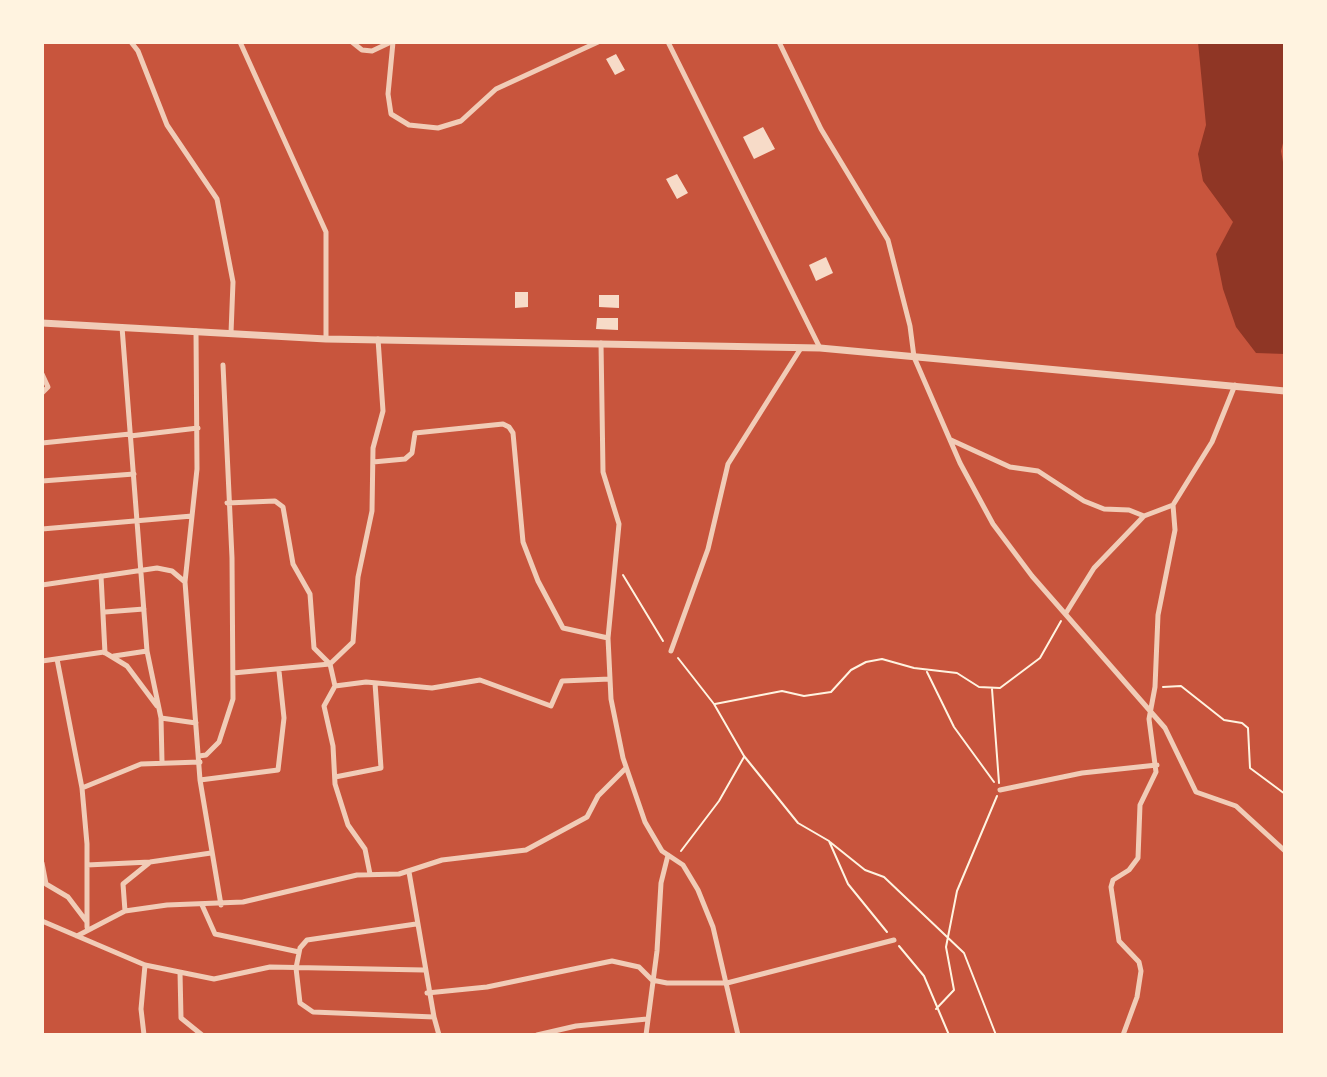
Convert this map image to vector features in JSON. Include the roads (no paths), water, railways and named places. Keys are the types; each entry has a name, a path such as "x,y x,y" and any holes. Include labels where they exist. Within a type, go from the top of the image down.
{"street":[{"path":"131,42 138,51 167,125 196,163 217,199 232,273 231,333"},
{"path":"240,42 322,216 328,265 326,339"},
{"path":"352,42 362,50 372,51 392,42 388,94 391,114 409,125 438,128 461,121 496,89 598,42"},
{"path":"668,42 820,348"},
{"path":"779,42 821,129 888,240 910,326 914,357 950,439 993,524 1032,576 1169,735 1196,792 1236,806 1285,851"},
{"path":"44,321 326,339 820,348 1064,373 1235,384 1285,391"},
{"path":"122,327 147,651 161,718 162,762"},
{"path":"196,330 198,428 193,516 185,582 200,780 221,905"},
{"path":"233,673 330,664 353,642 360,562 370,530 373,448 383,411 378,339"},
{"path":"601,343 603,472 619,524 608,638 610,679 626,768 645,822 668,855 677,858 703,902 727,983 738,1035"},
{"path":"671,651 708,549 728,464 802,347"},
{"path":"82,788 133,766 199,759 222,737 232,707 232,558 227,503 223,365"},
{"path":"42,374 48,387 42,393"},
{"path":"1123,1035 1137,997 1141,971 1139,962 1119,941 1111,887 1113,880 1133,866 1138,858 1140,805 1155,779 1157,765 1149,727 1155,687 1158,615 1173,545 1173,505 1212,442 1235,384"},
{"path":"373,462 405,459 412,453 415,433 503,424 509,427 513,433 523,542 538,581 563,628 608,638"},
{"path":"42,443 198,428"},
{"path":"950,439 1010,467 1038,471 1084,501 1104,509 1129,510 1144,516"},
{"path":"42,481 134,474"},
{"path":"227,503 275,501 282,505 292,561 310,594 314,648 330,664 335,686 324,706 333,746 335,777 348,825 365,849 370,874"},
{"path":"1066,613 1094,568 1144,516 1173,505"},
{"path":"42,529 193,516"},
{"path":"42,585 167,569 185,582"},
{"path":"101,576 105,653"},
{"path":"105,612 144,609"},
{"path":"113,657 147,651"},
{"path":"42,661 105,653 130,669 158,707"},
{"path":"57,659 82,788 87,925"},
{"path":"200,780 278,770 284,718 279,671"},
{"path":"335,686 375,683 432,688 480,680 551,706 562,681 610,679"},
{"path":"335,777 381,768 375,683"},
{"path":"161,718 196,723"},
{"path":"1000,790 1082,773 1157,765"},
{"path":"77,936 87,925 125,911 221,905 370,874 409,872 442,860 500,856 535,847 587,817 598,796 626,768"},
{"path":"87,865 150,862 211,853"},
{"path":"646,1035 657,951 661,883 668,855"},
{"path":"125,911 123,883 150,862"},
{"path":"42,863 44,884 68,897 87,925"},
{"path":"409,872 427,993 439,1035"},
{"path":"202,905 215,934 299,952"},
{"path":"42,921 145,965 217,979 255,968 424,970"},
{"path":"416,924 310,938 299,952 296,968 300,1003 304,1009 434,1017"},
{"path":"427,993 487,987 612,961 639,967 652,980 667,983 727,983 894,940"},
{"path":"144,1035 141,1009 145,965"},
{"path":"180,972 181,1018 202,1035"},
{"path":"537,1035 576,1026 647,1019"}]}
